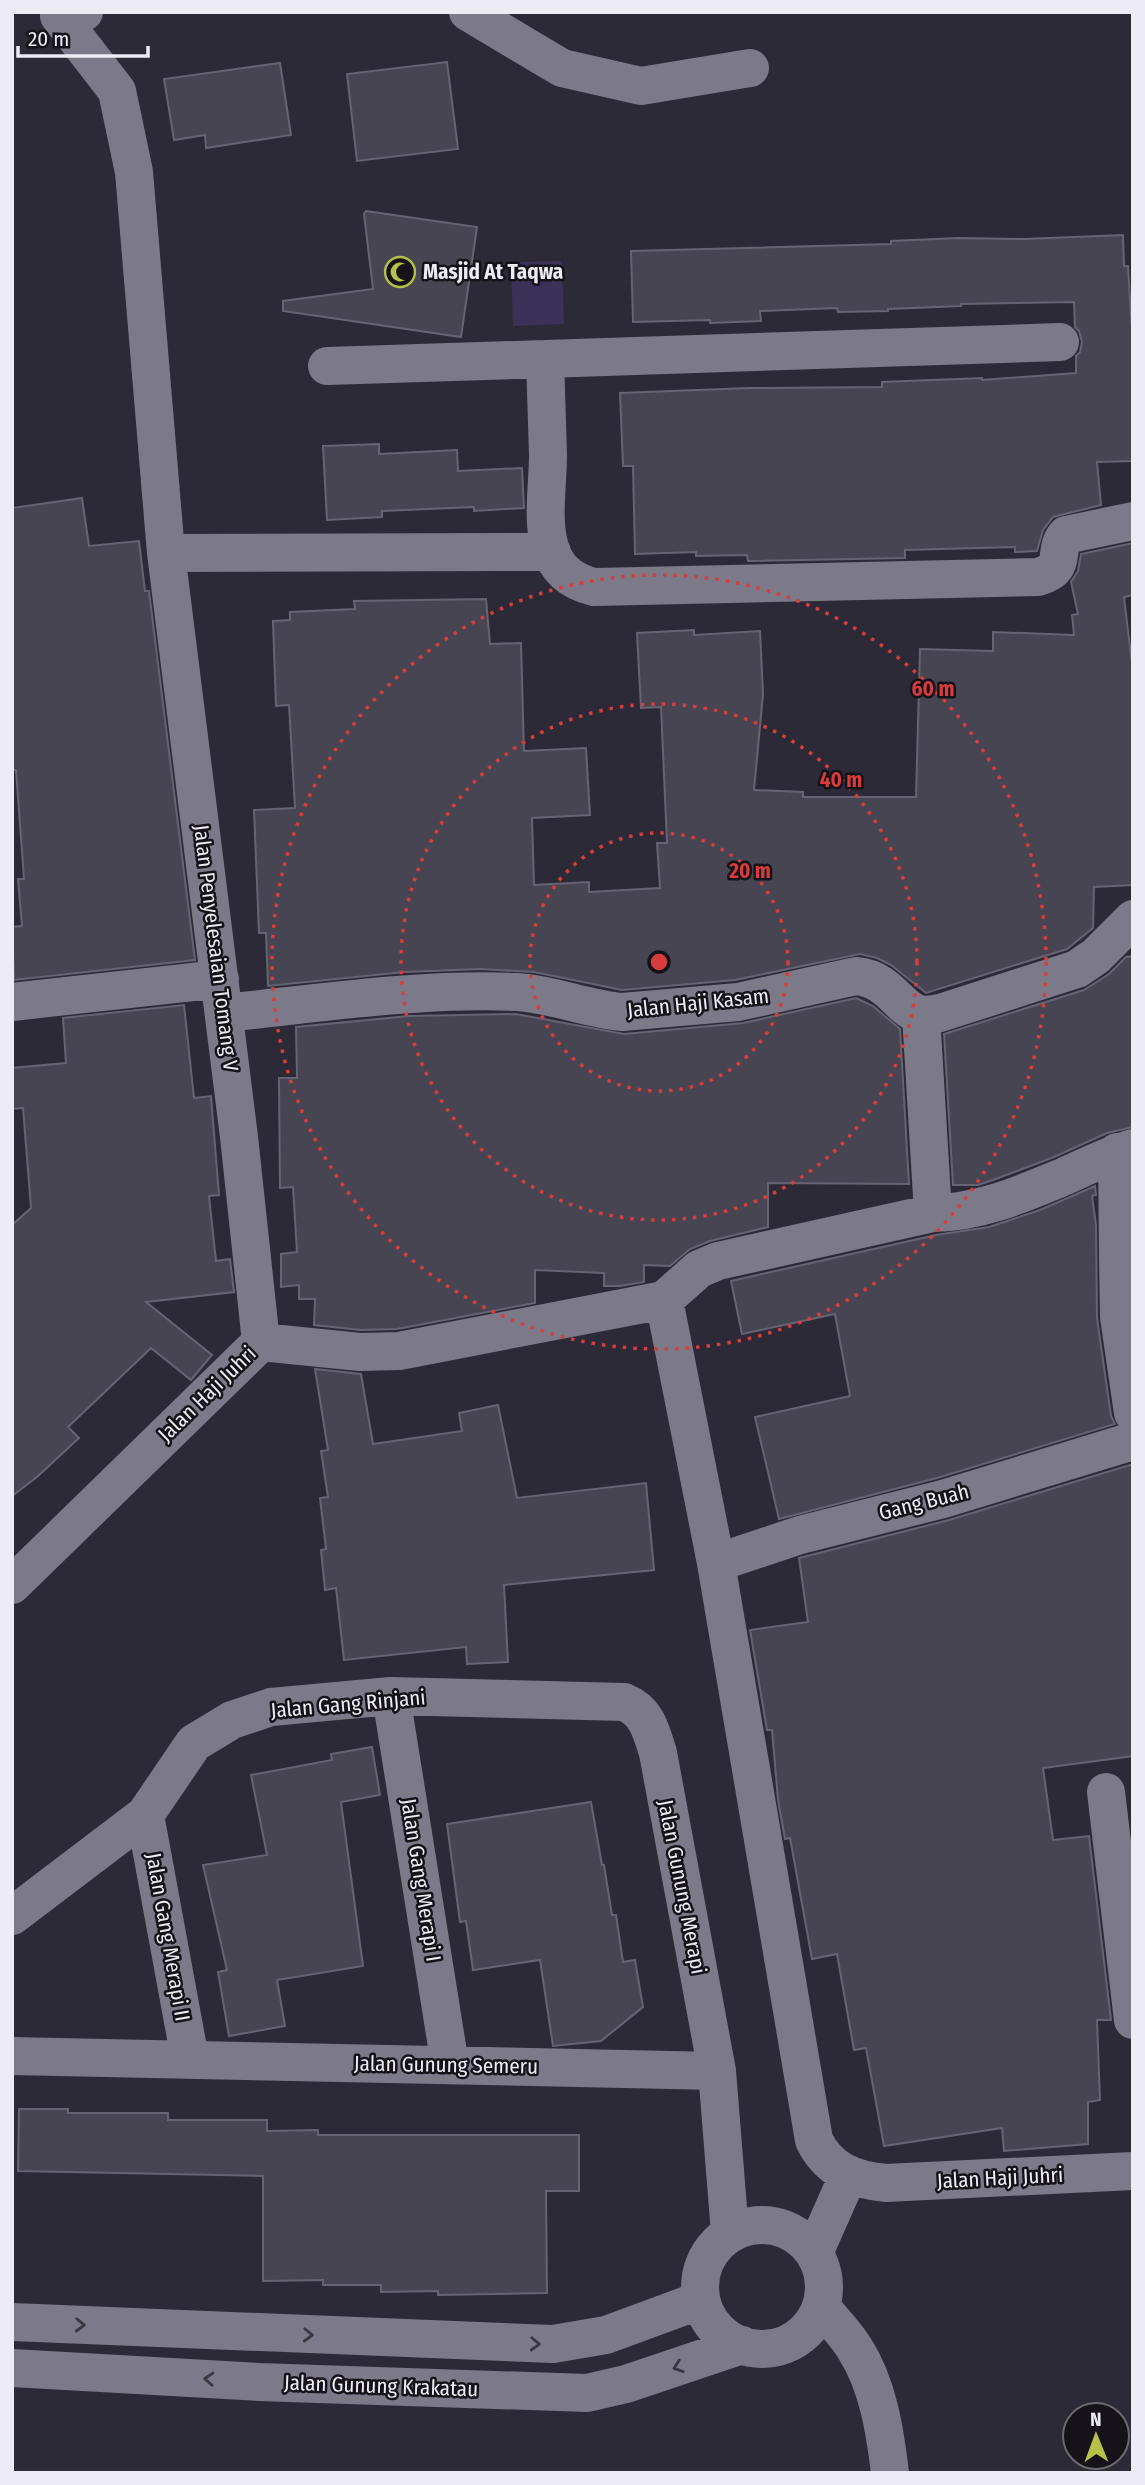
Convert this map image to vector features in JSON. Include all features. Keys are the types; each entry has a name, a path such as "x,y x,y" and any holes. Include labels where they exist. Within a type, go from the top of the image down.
{"street":[{"name":"Jalan Penyelesaian Tomang V","path":"84,12 59,16 117,91 131,159 166,553 256,1278 261,1342"},
{"path":"468,12 562,68 641,86 750,68"},
{"path":"327,366 1060,342"},
{"path":"545,359 548,460 544,502 545,527 559,566 568,577 579,583 594,586 1038,577 1054,569 1060,560 1061,543 1066,535 1133,521"},
{"path":"166,553 552,552"},
{"path":"933,1213 921,1015 940,1013 1077,970 1096,956 1133,919"},
{"name":"Jalan Haji Kasam","path":"12,1002 458,992 537,994 605,1011 622,1012 738,1002 856,976 871,977 908,1009 921,1015"},
{"path":"814,2253 858,2179 831,2165 820,2154 814,2140 716,1563 664,1300 699,1269 718,1261 933,1213 951,1213 988,1205 1061,1178 1125,1150 1125,1257 1119,1317 1133,1413"},
{"name":"Jalan Haji Juhri","path":"12,1585 261,1342 360,1352 399,1351 664,1300"},
{"name":"Gang Buah","path":"716,1563 800,1535 943,1499 1133,1441"},
{"name":"Jalan Gang Rinjani","path":"12,1916 145,1815 194,1743 232,1720 271,1707 391,1696 610,1700 638,1707"},
{"name":"Jalan Gang Merapi I","path":"391,1696 450,2065"},
{"name":"Jalan Gunung Merapi","path":"638,1707 646,1718 657,1753 717,2071"},
{"path":"1106,1792 1133,2020"},
{"name":"Jalan Gang Merapi II","path":"145,1815 190,2059"},
{"name":"Jalan Gunung Semeru","path":"12,2056 717,2071"},
{"path":"717,2071 730,2233"},
{"name":"Jalan Haji Juhri","path":"858,2179 886,2183 1133,2171"},
{"path":"766,2225 785,2230 801,2239 814,2253 822,2270 824,2288 821,2307 814,2321 803,2333 789,2342 774,2347 742,2345 723,2336 709,2319 701,2300 700,2280 705,2262 715,2246 730,2233 766,2225"},
{"path":"12,2322 553,2344 606,2335 701,2300"},
{"path":"821,2307 855,2349 873,2388 885,2435 890,2473"},
{"path":"257,2333 259,2382"},
{"name":"Jalan Gunung Krakatau","path":"12,2368 259,2382 587,2393 626,2384 742,2345"}],"shaded area":[{"path":"562,261 564,324 513,326 511,262"}],"building":[{"path":"447,62 458,149 357,161 347,74"},
{"path":"280,63 291,135 206,148 205,135 174,140 164,79"},
{"name":"Masjid At Taqwa","path":"366,211 477,227 461,337 283,311 283,301 373,289 364,214"},
{"path":"1123,235 1124,266 1128,266 1133,347 1133,461 1097,462 1101,505 1053,517 1043,530 1037,551 1015,552 1015,547 905,550 905,558 748,561 747,555 696,556 696,552 635,554 633,466 623,466 620,393 882,387 882,382 982,380 1076,373 1076,356 1080,352 1082,342 1075,327 1074,302 961,304 888,311 838,312 837,308 760,311 761,321 633,322 631,251 891,244 891,241 958,238 1024,239"},
{"path":"379,444 379,454 457,450 458,471 522,468 524,508 382,511 382,517 327,520 323,446"},
{"path":"82,498 89,546 139,541 145,591 149,591 195,960 14,980 12,927 22,926 18,879 24,879 16,770 12,770 12,508"},
{"path":"1133,543 1133,595 1124,597 1133,672 1133,885 1094,887 1093,928 1067,949 926,993 891,965 860,954 735,980 622,990 534,972 481,969 405,972 268,986 266,933 259,933 254,810 295,808 289,705 276,706 273,621 290,620 290,612 355,609 354,601 486,599 490,644 521,643 524,751 586,748 590,815 532,818 534,885 589,882 589,892 660,888 657,843 667,843 661,707 641,708 637,633 694,630 694,635 760,631 763,694 754,790 803,792 803,797 916,797 920,649 993,651 993,632 1074,635 1072,615 1078,614 1071,582 1078,571 1081,554"},
{"path":"1133,956 1133,1127 1107,1133 1054,1157 978,1185 953,1185 944,1034 1084,990 1109,974 1126,957"},
{"path":"856,998 873,1006 900,1029 909,1184 768,1183 768,1227 710,1241 690,1249 670,1266 644,1265 644,1282 604,1286 604,1273 535,1270 535,1303 397,1329 361,1330 314,1325 315,1299 299,1299 299,1285 281,1287 281,1254 297,1252 293,1187 280,1188 279,1078 297,1078 296,1027 409,1016 516,1014 624,1034 743,1023"},
{"path":"184,1005 194,1098 211,1096 219,1195 209,1196 216,1261 230,1259 234,1292 146,1302 212,1355 191,1380 151,1348 68,1427 79,1438 12,1496 12,1225 31,1208 23,1108 12,1109 12,1068 66,1063 63,1018"},
{"path":"1095,1186 1096,1195 1092,1196 1096,1225 1097,1318 1111,1416 1115,1424 937,1478 779,1519 755,1417 850,1396 835,1314 742,1334 731,1281 936,1235 989,1227 1040,1210"},
{"path":"315,1369 361,1374 373,1444 462,1431 459,1413 498,1405 517,1498 646,1483 654,1570 504,1585 508,1662 467,1664 466,1647 344,1660 336,1588 325,1590 321,1550 326,1549 320,1498 328,1497 321,1451 328,1450"},
{"path":"1133,1464 1133,1756 1043,1768 1053,1840 1089,1836 1111,2020 1097,2020 1100,2100 1088,2102 1088,2144 1004,2151 1002,2128 884,2146 866,2048 854,2050 837,1954 812,1959 790,1838 785,1839 778,1800 772,1730 767,1730 750,1630 808,1622 799,1558 949,1520"},
{"path":"372,1747 380,1795 341,1802 363,1966 277,1980 285,2026 229,2036 218,1972 227,1970 203,1865 267,1855 251,1775 332,1760 331,1754"},
{"path":"591,1802 612,1915 616,1915 623,1962 635,1960 643,2007 601,2041 553,2046 540,1960 473,1970 466,1921 460,1922 447,1824"},
{"path":"19,2109 68,2109 68,2113 168,2113 168,2120 267,2120 267,2131 318,2130 318,2135 579,2135 579,2191 546,2191 547,2293 438,2295 438,2291 381,2292 381,2285 323,2285 323,2280 263,2281 263,2176 18,2171"}],"place":[{"name":"Masjid At Taqwa","path":"400,272"}]}
